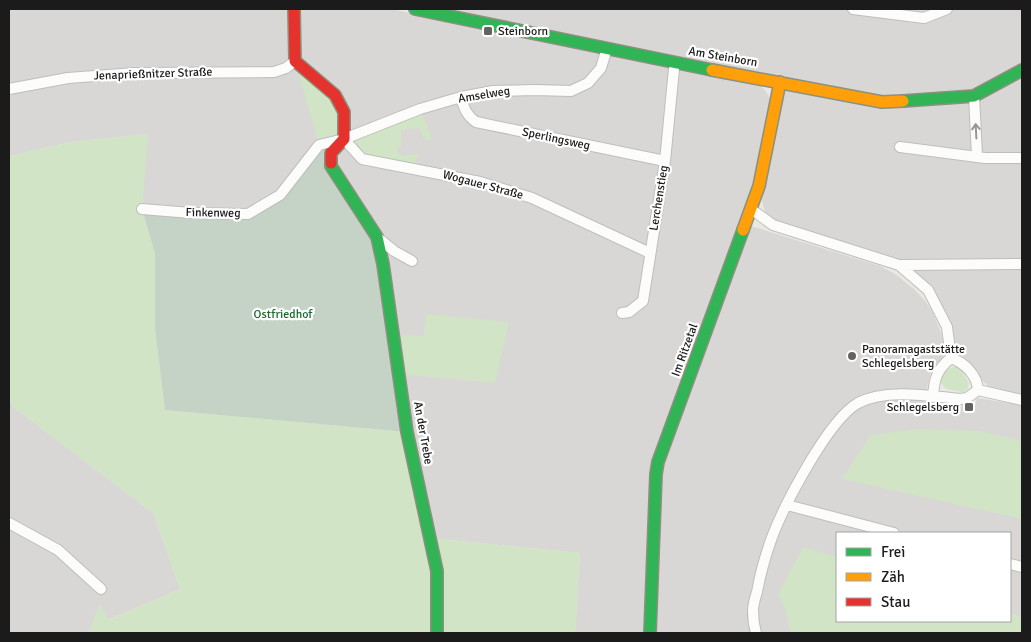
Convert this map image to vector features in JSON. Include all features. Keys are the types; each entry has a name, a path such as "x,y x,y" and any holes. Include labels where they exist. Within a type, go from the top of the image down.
{"street":[{"path":"294,9 295,61 335,95 344,112 344,139"},
{"name":"Am Steinborn","path":"415,9 882,102 975,101 1022,70"},
{"path":"853,9 924,18 947,9"},
{"name":"Amselweg","path":"344,139 420,109 461,97 493,91 571,91 588,83 601,68 607,48"},
{"name":"Jenaprießnitzer Straße","path":"9,89 68,78 135,73 274,72 286,68 295,61"},
{"name":"Lerchenstieg","path":"622,313 629,312 643,301 665,161 674,69"},
{"name":"Im Ritzetal","path":"650,633 652,548 658,462 759,186 780,82"},
{"name":"Sperlingsweg","path":"461,97 465,111 476,122 665,161"},
{"path":"975,101 978,156"},
{"name":"Finkenweg","path":"142,209 191,213 248,214 280,195 319,145 344,139"},
{"name":"An der Trebe","path":"344,139 331,153 331,166 377,237 394,252 412,261"},
{"name":"Wogauer Straße","path":"344,139 362,159 480,182 532,198 650,253"},
{"path":"900,147 985,158 1022,158"},
{"path":"751,209 773,225 900,265 1022,264"},
{"name":"An der Trebe","path":"377,237 383,264 407,432 437,571 438,633"},
{"path":"900,265 928,290 947,327 951,358"},
{"path":"951,358 961,362 969,370 978,382 978,390"},
{"path":"933,397 936,375 942,365 951,358"},
{"path":"756,633 753,610 759,578 771,540 807,467 827,436 847,411 858,403 887,395 960,399 967,398 978,390 1022,400"},
{"path":"787,505 890,532"},
{"path":"9,523 58,550 101,589"}],"shaded area":[{"path":"9,9 391,9 759,85 764,89 770,98 751,194 660,443 646,633 575,633 580,553 430,538 407,432 280,195 248,214 142,209 147,134 71,142 9,156"},
{"path":"440,9 1022,9 1022,67 974,92 890,99"},
{"path":"1022,77 1022,398 992,390 976,374 956,346 949,322 911,272 776,223 767,215 761,197 783,94 786,91 915,106"},
{"path":"751,226 880,266 895,274 914,289 933,313 943,338 944,355 931,372 926,391 864,395 841,410 820,437 789,490 766,540 751,591 752,633 654,633 658,480"},
{"path":"9,394 12,406 153,513 180,589 108,620 100,604 89,633 9,633"},
{"path":"890,398 975,406 977,398 1022,405 1022,633 760,633 758,606 767,563 781,524 813,464 847,416 867,403"}],"green space":[{"path":"295,61 335,95 344,139 319,145"},
{"path":"420,109 432,139 424,140 420,128 401,130 401,147 397,148 398,154 402,154 402,156 418,154 414,168 362,159 344,139"},
{"path":"148,134 142,209 155,254 155,329 165,410 407,432 430,538 580,553 575,633 89,633 100,603 109,620 180,589 153,513 12,406 9,394 9,156 71,142"},
{"name":"Ostfriedhof","path":"344,139 331,153 377,237 407,432 165,410 155,329 155,254 142,209 248,214 280,195 319,145"},
{"path":"426,314 509,322 495,383 399,374 396,335 424,336"},
{"path":"959,366 969,383 967,390 963,392 946,389 941,383 944,373 949,369"},
{"path":"916,429 980,431 1022,441 1022,519 842,479 871,435"},
{"path":"803,547 836,557 836,622 1011,622 1011,613 1022,617 1022,633 791,633 783,603 778,595"}],"traffic: fast":[{"path":"415,9 712,70"},
{"path":"903,101 974,96 1022,70"},
{"path":"331,163 331,166 377,237 383,264 407,432 437,571 437,633"},
{"path":"650,633 658,462 743,230"}],"traffic: slow":[{"path":"712,70 882,102 903,101"},
{"path":"743,230 759,186 780,82"}],"traffic: jam":[{"path":"294,9 295,61 335,95 344,112 344,139 331,153 331,163"}],"place":[{"name":"Steinborn","path":"488,31"},
{"name":"Panoramagaststätte Schlegelsberg","path":"852,356"},
{"name":"Schlegelsberg","path":"969,407"}]}
